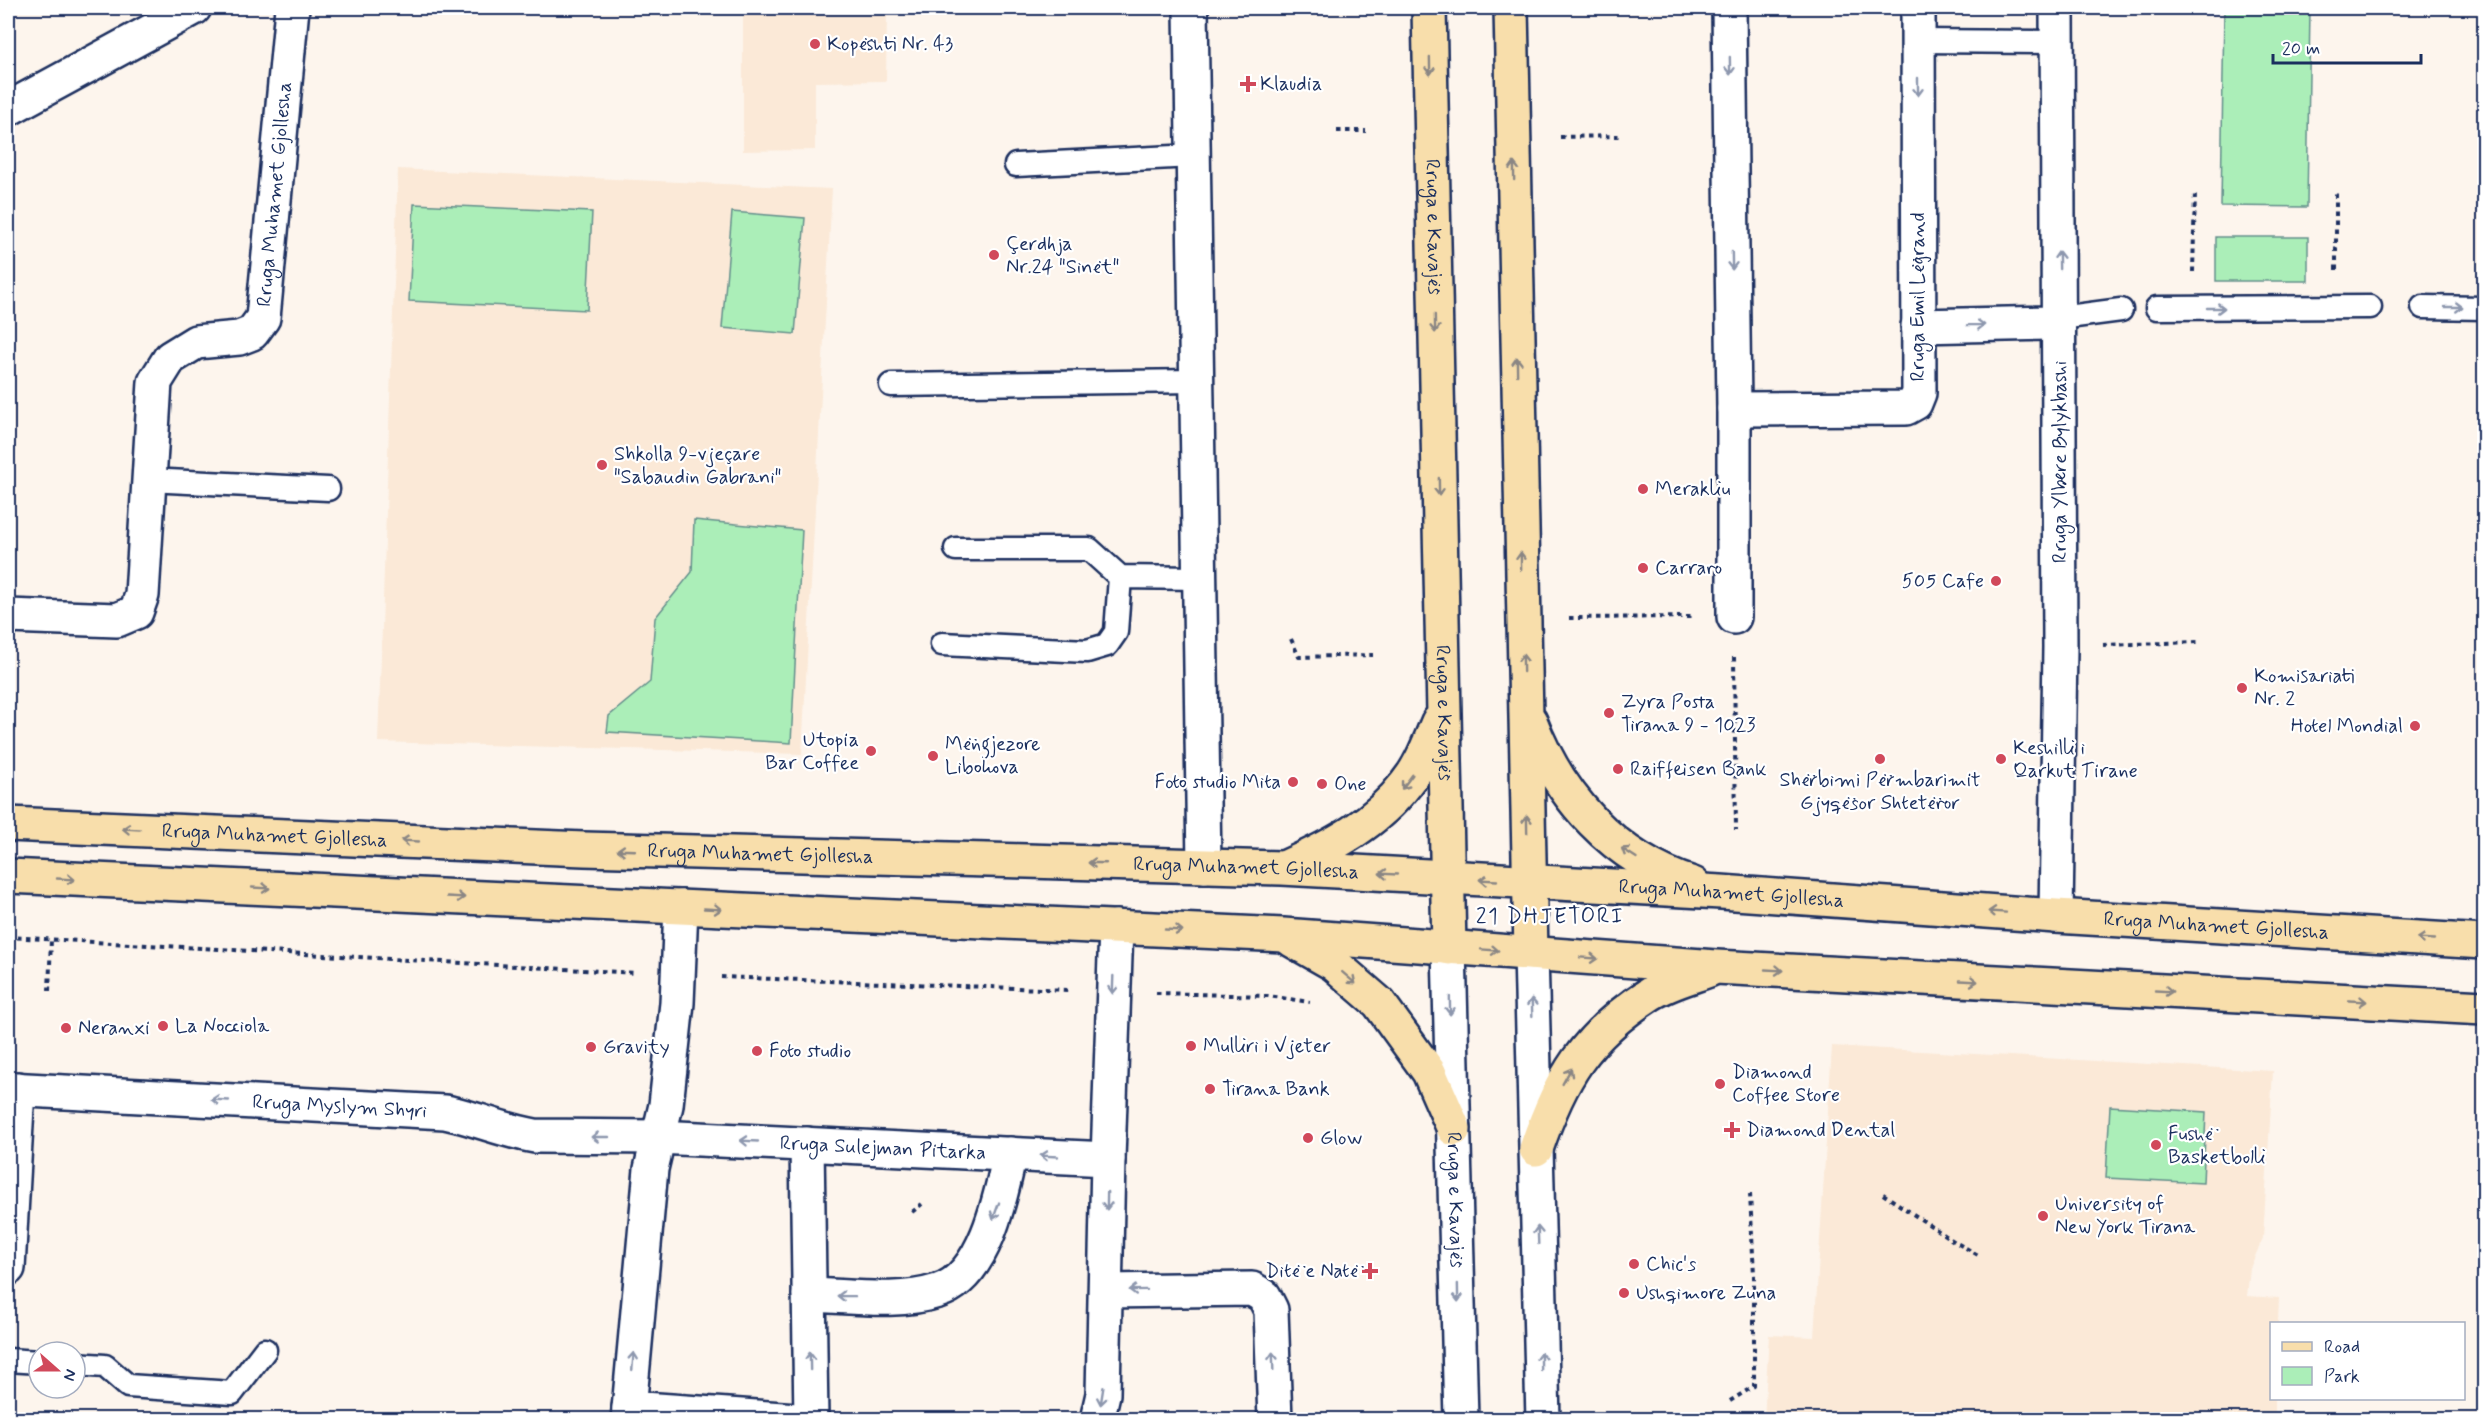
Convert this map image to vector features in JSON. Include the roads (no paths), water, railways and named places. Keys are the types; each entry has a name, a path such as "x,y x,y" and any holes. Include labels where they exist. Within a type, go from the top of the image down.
{"main road":[{"name":"Rruga e Kavajës","path":"1428,8 1449,948"},
{"path":"1511,8 1531,953"},
{"path":"1524,706 1540,746 1561,783 1587,816 1625,851 1671,877 1720,892"},
{"path":"1282,868 1321,851 1357,831 1388,804 1407,784 1421,761 1442,712"},
{"name":"Rruga Muhamet Gjollesha","path":"8,824 604,850 1282,868 1720,892 2056,916 2484,942"},
{"path":"8,876 1283,935 1716,967 2484,1008"},
{"path":"1283,935 1334,964 1379,1003 1429,1072 1454,1129"},
{"path":"1536,1149 1550,1108 1564,1079 1597,1036 1651,993 1716,967"}],"street":[{"path":"8,110 194,8"},
{"name":"Rruga Muhamet Gjollesha","path":"8,616 117,620 136,612 142,594 155,382 170,358 196,342 239,338 252,333 262,318 292,8"},
{"path":"1191,8 1204,866"},
{"path":"1730,8 1734,617"},
{"name":"Rruga Emil Lëgrand","path":"1734,409 1906,408 1915,403 1919,393 1918,8"},
{"name":"Rruga Ylbere Bylykbashi","path":"2056,916 2060,647 2057,8"},
{"path":"1918,327 2048,323 2060,318"},
{"path":"681,907 677,1003 666,1105 651,1169 629,1414 797,1419"},
{"path":"1097,1419 1103,1394 1107,1159 1116,927"},
{"name":"Rruga e Kavajës","path":"1449,948 1461,1419"},
{"path":"1531,953 1543,1419"},
{"name":"Rruga Myslym Shyri","path":"8,1268 13,1089 445,1112 470,1117 516,1133 535,1136 658,1137"},
{"name":"Rruga Sulejman Pitarka","path":"658,1137 1107,1159"},
{"path":"807,1144 811,1419"},
{"path":"809,1295 909,1297 940,1291 962,1277 984,1241 999,1203 1010,1154"},
{"path":"1106,1291 1252,1289 1264,1296 1271,1310 1275,1419"}],"lane":[{"path":"1919,41 2057,42"},
{"path":"1016,165 1193,156"},
{"path":"2423,307 2484,308"},
{"path":"2157,308 2370,308"},
{"path":"2060,318 2121,310"},
{"path":"891,385 1196,381"},
{"path":"148,480 328,489"},
{"path":"956,549 1089,549 1120,577 1199,578"},
{"path":"942,644 1088,651 1107,645 1116,632 1120,577"},
{"path":"87,1365 105,1366 128,1386 232,1393 265,1350"},
{"path":"8,1360 27,1361"}],"place":[{"name":"Kopështi Nr. 43","path":"815,44"},
{"name":"Klaudia","path":"1248,84"},
{"name":"Çerdhja Nr.24 \"Sinët\"","path":"994,255"},
{"name":"Shkolla 9-vjeçare \"Sabaudin Gabrani\"","path":"602,465"},
{"name":"Merakliu","path":"1643,489"},
{"name":"Carraro","path":"1643,568"},
{"name":"505 Cafe","path":"1996,581"},
{"name":"Komisariati Nr. 2","path":"2242,688"},
{"name":"Zyra Posta Tirana 9 - 1023","path":"1609,713"},
{"name":"Hotel Mondial","path":"2415,726"},
{"name":"Utopia Bar Coffee","path":"871,751"},
{"name":"Mëngjezore Libohova","path":"933,756"},
{"name":"Shërbimi Përmbarimit Gjyqësor Shtetëror","path":"1880,759"},
{"name":"Keshilli i Qarkut Tirane","path":"2001,759"},
{"name":"Raiffeisen Bank","path":"1618,769"},
{"name":"Foto studio Mita","path":"1293,782"},
{"name":"One","path":"1322,784"},
{"name":"La Nocciola","path":"163,1026"},
{"name":"Neranxi","path":"66,1028"},
{"name":"Mulliri i Vjeter","path":"1191,1046"},
{"name":"Gravity","path":"591,1047"},
{"name":"Foto studio","path":"757,1051"},
{"name":"Diamond Coffee Store","path":"1720,1084"},
{"name":"Tirana Bank","path":"1210,1089"},
{"name":"Diamond Dental","path":"1732,1130"},
{"name":"Glow","path":"1308,1138"},
{"name":"Fushë Basketbolli","path":"2156,1145"},
{"name":"University of New York Tirana","path":"2043,1216"},
{"name":"Chic's","path":"1634,1264"},
{"name":"Ditë e Natë","path":"1370,1271"},
{"name":"Ushqimore Zuna","path":"1624,1293"}],"district":[{"name":"21 DHJETORI","path":"1550,917"}]}
